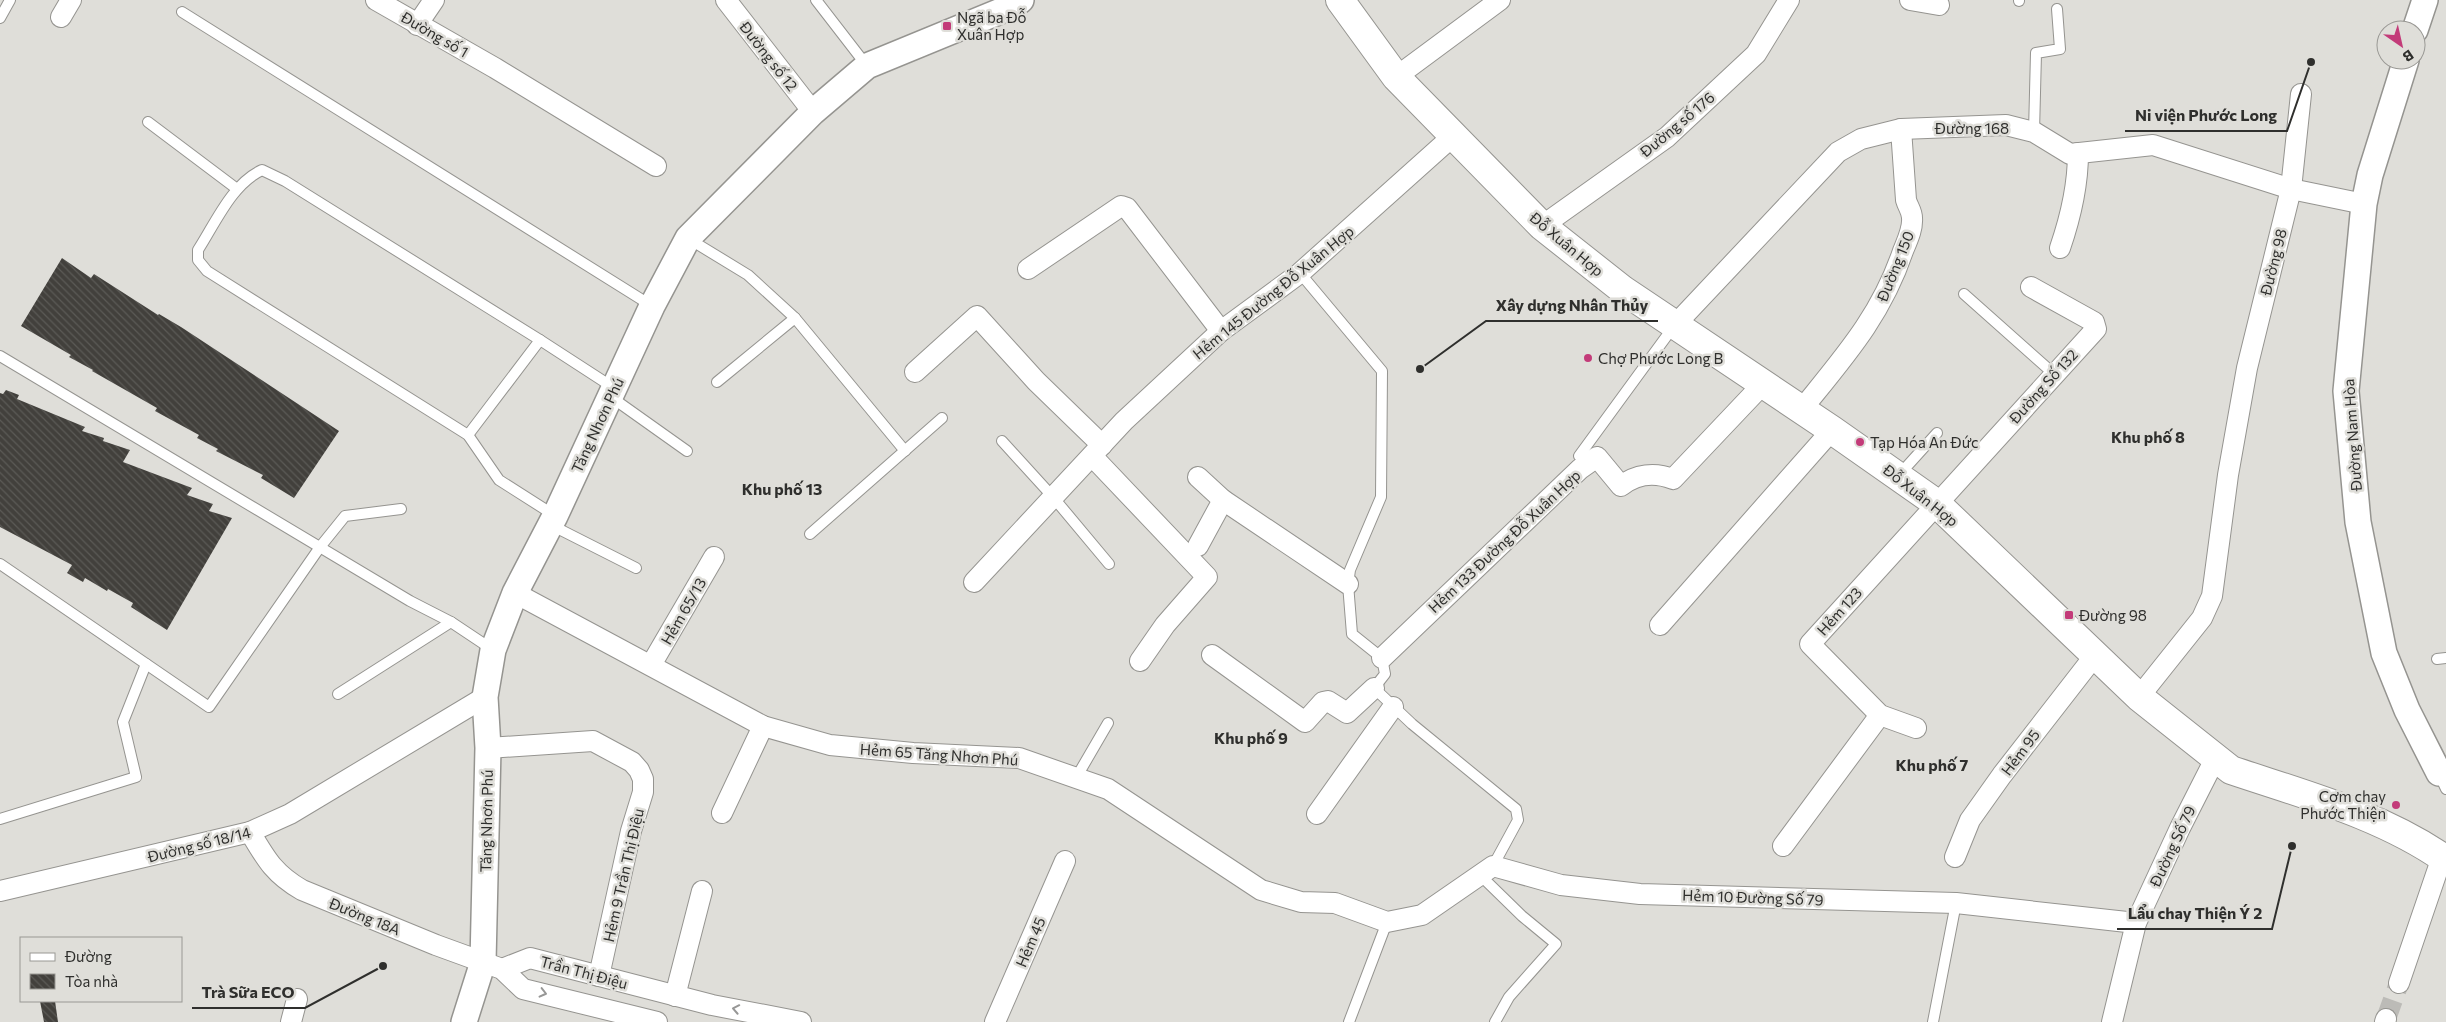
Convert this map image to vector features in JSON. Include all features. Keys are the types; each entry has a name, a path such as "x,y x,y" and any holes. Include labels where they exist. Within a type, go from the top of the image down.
{"main road":[{"name":"Đỗ Xuân Hợp","path":"1340,0 1396,77 1542,226 1623,290 1802,409 1936,503 2139,697 2215,760 2231,770 2351,810 2421,842 2444,858"}],"street":[{"path":"61,18 71,0"},
{"name":"Đường số 1","path":"376,0 495,68 656,166"},
{"path":"417,25 434,0"},
{"name":"Đường số 12","path":"726,0 813,112"},
{"name":"Tăng Nhơn Phú","path":"464,1022 493,965 485,697 493,650 515,593 553,520 652,306 688,238 813,112 867,66 1013,6 1021,0"},
{"path":"1396,77 1500,0"},
{"name":"Đường số 176","path":"1542,226 1667,137 1756,54 1789,0"},
{"path":"1910,0 1939,5"},
{"path":"2418,20 2425,0"},
{"name":"Đường Nam Hòa","path":"2403,70 2370,175 2364,204 2346,391 2358,522 2384,653 2408,710 2444,778"},
{"name":"Đường 98","path":"2139,697 2202,618 2212,596 2228,475 2247,368 2291,189 2301,94"},
{"name":"Đường 168","path":"1675,325 1838,152 1861,139 1901,129 2006,125 2034,132 2070,154 2153,144 2291,189 2364,204"},
{"name":"Đường 150","path":"1802,409 1861,336 1884,298 1898,267 1912,225 1911,211 1906,200 1901,129"},
{"name":"Hẻm 145 Đường Đỗ Xuân Hợp","path":"974,582 1124,421 1221,331 1300,273 1453,136"},
{"path":"2060,248 2068,224 2078,179 2078,153"},
{"path":"1028,269 1121,206 1127,208 1221,331"},
{"name":"Đường Số 132","path":"1936,503 2096,329 2094,322 2031,287"},
{"path":"915,372 977,316 1207,577 1165,625 1140,661"},
{"name":"Hẻm 133 Đường Đỗ Xuân Hợp","path":"1382,658 1580,469 1597,457 1621,486 1629,479 1644,476 1664,475 1673,479 1763,384"},
{"path":"1660,625 1832,430"},
{"path":"1198,477 1223,500 1348,584"},
{"path":"1198,546 1223,500"},
{"name":"Hẻm 123","path":"1916,728 1880,715 1810,644 1936,503"},
{"name":"Hẻm 65/13","path":"651,665 714,557"},
{"name":"Hẻm 65 Tăng Nhơn Phú","path":"515,593 763,726 830,745 913,753 1019,758 1108,789 1261,890 1301,902 1335,903 1387,922"},
{"name":"Hẻm 95","path":"1955,858 1976,813 2096,654"},
{"path":"1212,655 1305,722 1323,702 1328,700 1347,713 1374,688"},
{"name":"Đường số 18/14","path":"0,891 250,832 290,814 485,697"},
{"path":"1317,814 1393,707"},
{"path":"1783,846 1880,715"},
{"path":"722,813 763,726"},
{"name":"Hẻm 9 Trần Thị Điệu","path":"488,748 593,741 632,762 641,774 643,792 631,831 599,976"},
{"name":"Đường Số 79","path":"2112,1022 2136,923 2180,828 2215,760"},
{"name":"Đường 18A","path":"250,832 269,865 290,883 400,930 493,965"},
{"path":"2399,983 2444,858"},
{"name":"Hẻm 45","path":"996,1022 1065,861"},
{"path":"1387,922 1422,915 1486,870"},
{"name":"Hẻm 10 Đường Số 79","path":"1486,870 1562,885 1640,894 1956,903 2136,923"},
{"path":"675,996 702,891"},
{"name":"Trần Thị Điệu","path":"493,965 530,958 675,996 711,1014 801,1022"},
{"name":"Trần Thị Điệu","path":"493,965 523,989 657,1022"},
{"path":"291,1022 297,999"}],"lane":[{"path":"0,18 10,0"},
{"path":"816,0 867,66"},
{"path":"2034,132 2036,53 2060,49 2057,9"},
{"path":"182,12 652,306"},
{"path":"148,122 237,189"},
{"path":"636,568 553,520 499,480 468,435 207,271 198,260 198,250 237,189 249,176 262,170 285,181 540,340 687,451"},
{"path":"688,238 748,275 794,318 906,450"},
{"path":"1300,273 1382,371 1381,497 1350,570 1348,584 1352,634 1382,658 1385,674 1374,688 1393,707 1516,809 1518,820 1486,870 1522,916 1556,944 1509,997 1495,1022"},
{"path":"1964,294 2054,374"},
{"path":"717,382 794,318"},
{"path":"1579,456 1675,325"},
{"path":"468,435 540,340"},
{"path":"0,356 410,601 452,622 493,650"},
{"path":"810,534 942,418"},
{"path":"1898,475 1937,433"},
{"path":"1002,441 1053,497 1109,564"},
{"path":"0,564 208,707 320,548 345,516 401,509"},
{"path":"338,694 452,622"},
{"path":"0,819 136,777 123,722 146,664"},
{"path":"1076,778 1108,723"},
{"path":"1933,1022 1956,903"},
{"path":"1349,1022 1387,922"}],"building":[{"path":"62,258 91,278 94,274 158,315 181,327 339,431 294,498 261,478 263,475 216,451 218,449 197,438 199,435 155,411 157,408 92,371 69,357 71,355 21,326"},
{"path":"6,390 19,395 17,399 85,427 82,431 104,438 103,441 130,450 123,462 192,488 187,495 213,504 209,511 232,518 167,630 131,607 133,603 85,578 83,582 67,573 72,565 0,527 0,393 3,394"},
{"path":"40,1002 55,1002 58,1022 44,1022"}],"tunnel":[{"path":"2386,1019 2399,983"}],"place":[{"name":"Ngã ba Đỗ Xuân Hợp","path":"947,26"},
{"name":"Ni viện Phước Long","path":"2311,62"},
{"name":"Chợ Phước Long B","path":"1588,358"},
{"name":"Xây dựng Nhân Thủy","path":"1420,369"},
{"name":"Tạp Hóa An Đức","path":"1860,442"},
{"name":"Đường 98","path":"2069,615"},
{"name":"Cơm chay Phước Thiện","path":"2396,805"},
{"name":"Lẩu chay Thiện Ý 2","path":"2292,846"},
{"name":"Trà Sữa ECO","path":"383,966"}],"district":[{"name":"Khu phố 8","path":"2148,436"},
{"name":"Khu phố 13","path":"782,488"},
{"name":"Khu phố 9","path":"1251,737"},
{"name":"Khu phố 7","path":"1932,764"}]}
